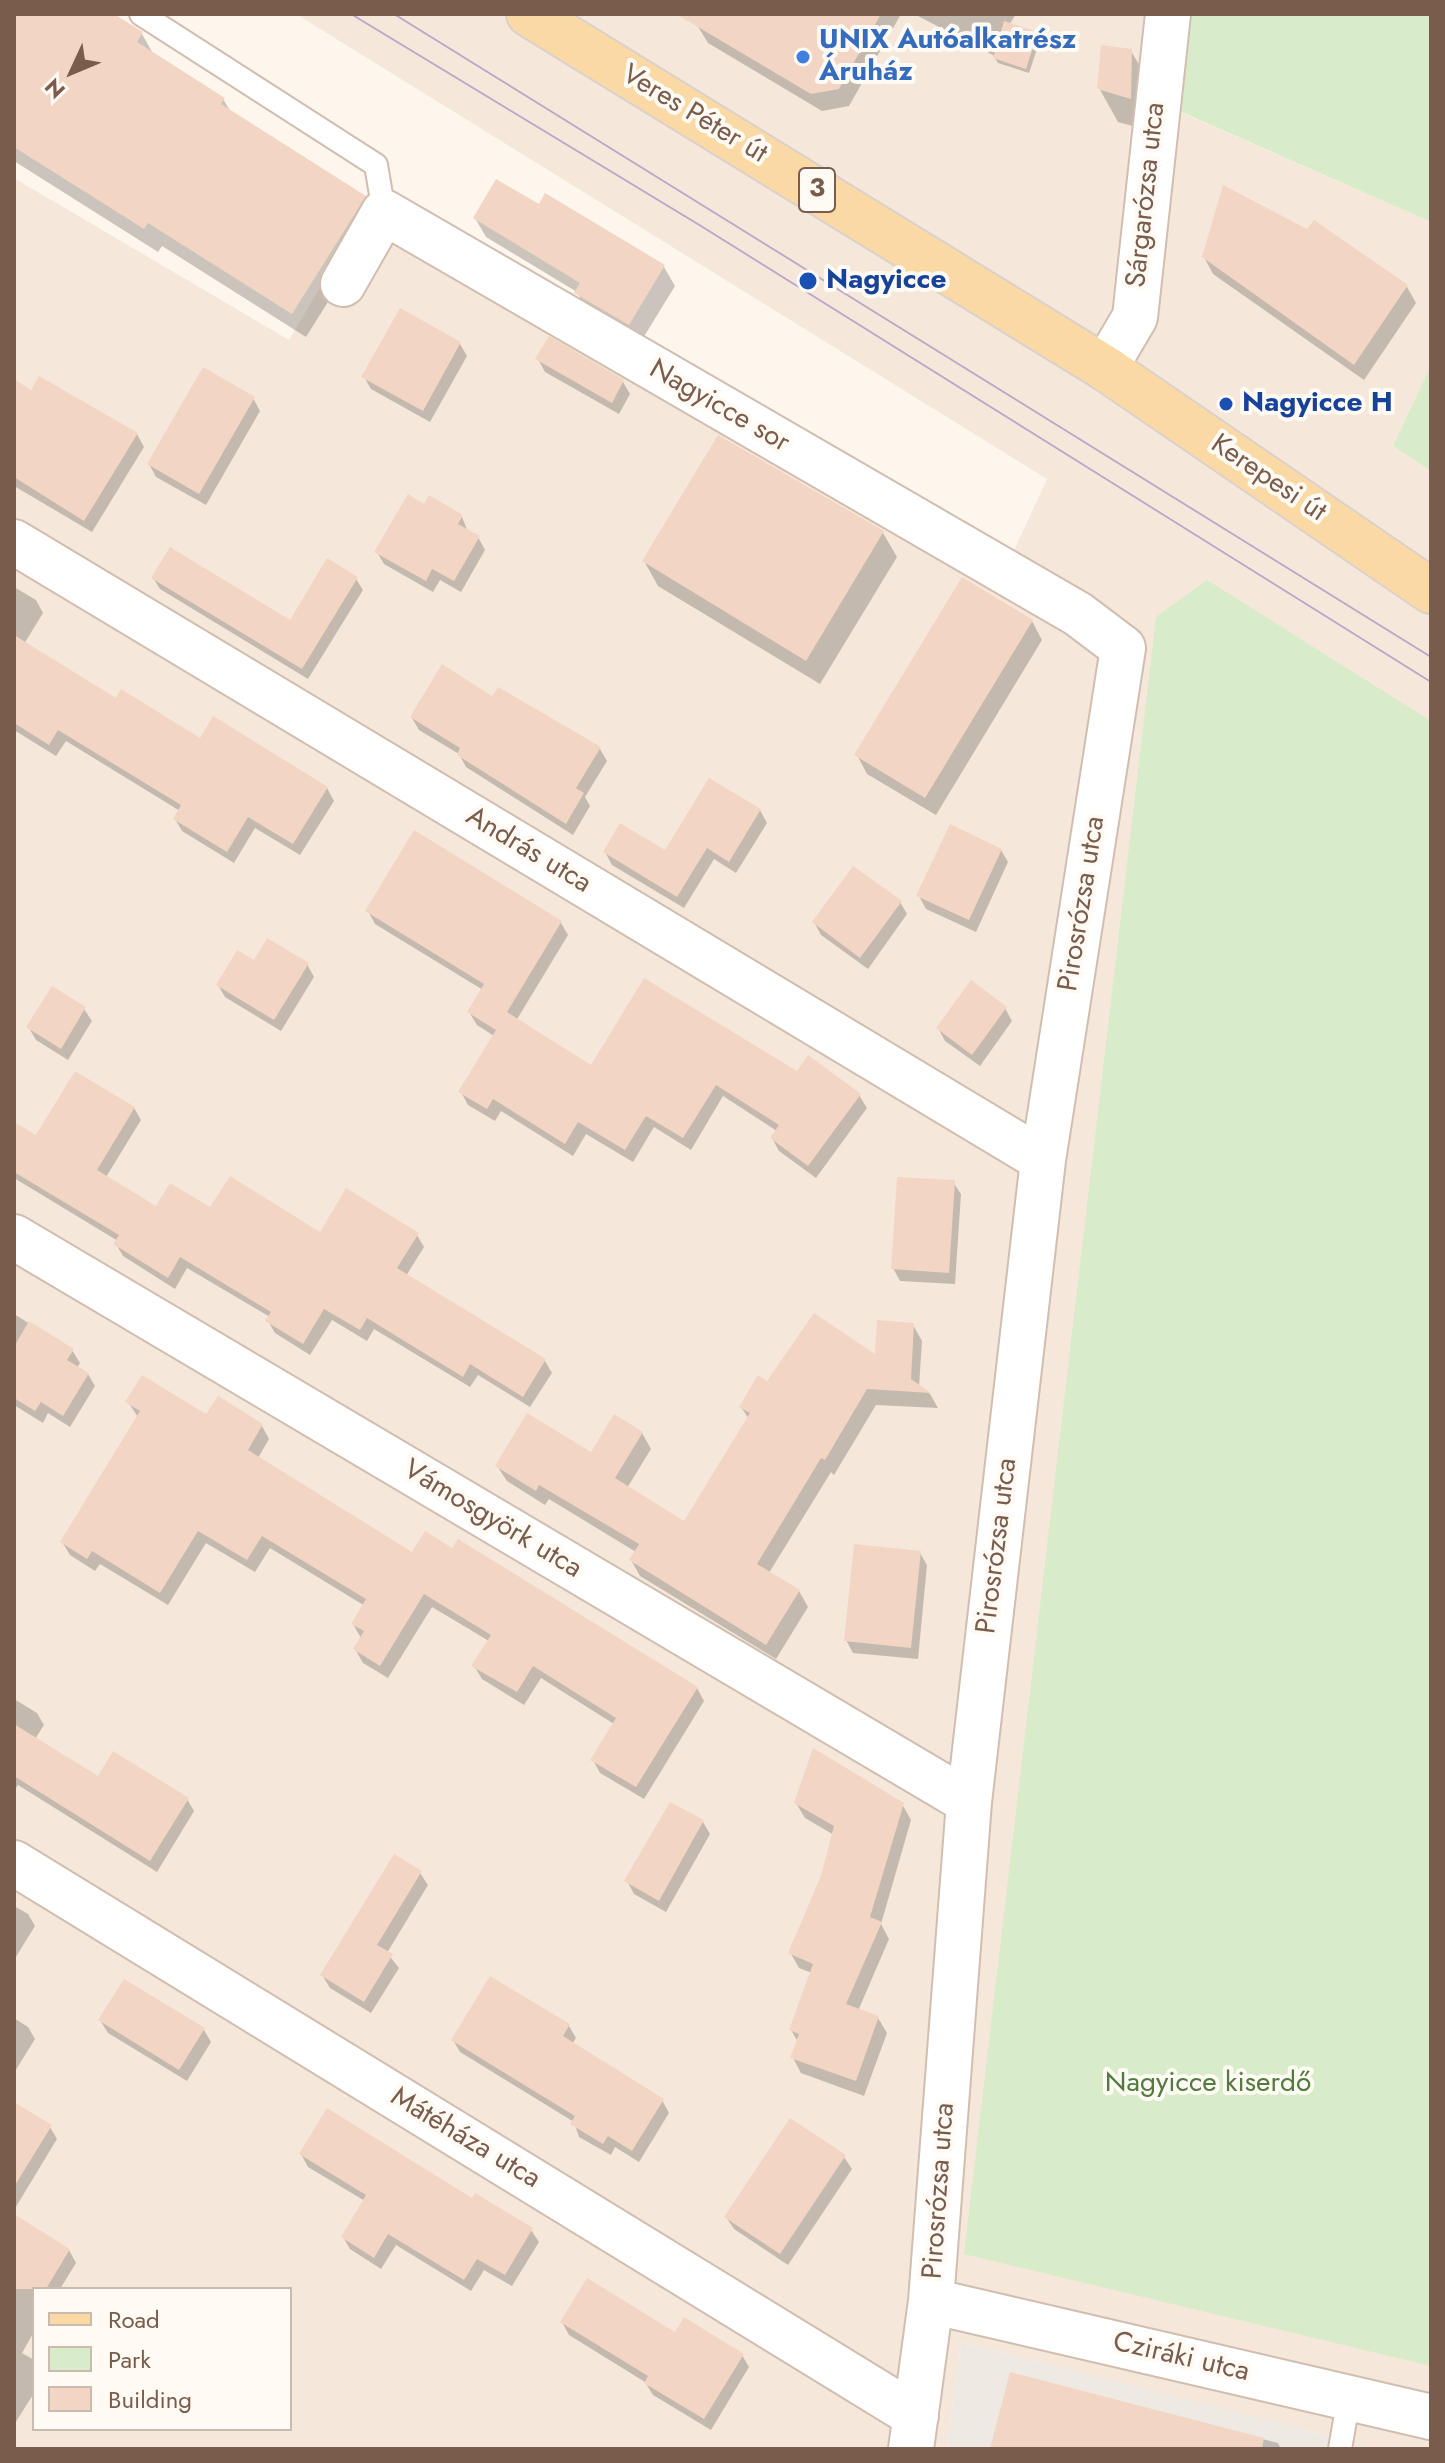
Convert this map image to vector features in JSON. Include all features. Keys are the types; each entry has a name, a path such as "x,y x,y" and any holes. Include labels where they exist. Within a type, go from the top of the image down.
{"main road":[{"name":"Veres Péter út","path":"529,14 1105,368"},
{"name":"Kerepesi út","path":"1105,368 1431,591"}],"street":[{"name":"Sárgarózsa utca","path":"1105,368 1135,317 1168,14"},
{"path":"343,284 384,212"},
{"name":"Nagyicce sor","path":"384,212 1078,614 1123,648"},
{"name":"András utca","path":"14,542 1043,1160"},
{"name":"Pirosrózsa utca","path":"914,2432 931,2301 969,1802 1043,1160 1123,648"},
{"name":"Vámosgyörk utca","path":"14,1237 969,1802"},
{"name":"Mátéháza utca","path":"14,1863 914,2432"},
{"name":"Cziráki utca","path":"931,2301 1431,2417"}],"lane":[{"path":"141,14 376,165 384,212"},
{"path":"1340,2449 1349,2397"}],"shaded area":[{"path":"296,14 1183,14 1171,108 1431,222 1431,365 1393,446 1431,471 1431,2449 1379,2449 961,2342 947,2449 14,2449 14,178 289,340 380,186 1009,561 1047,479"},
{"path":"961,2342 1379,2449 947,2449"}],"green space":[{"path":"1183,14 1431,14 1431,222 1170,107"},
{"path":"1431,365 1431,471 1393,446"},
{"name":"Nagyicce kiserdő","path":"1207,580 1431,721 1431,2366 964,2254 1156,617"}],"building":[{"path":"14,14 114,14 143,32 137,42 225,98 221,104 366,196 292,314 148,223 144,229 14,147"},
{"name":"UNIX Autóalkatrész Áruház","path":"676,14 881,14 839,89 811,94"},
{"path":"1004,21 1038,32 1026,69 993,58"},
{"path":"1101,45 1132,49 1131,99 1097,89"},
{"path":"496,179 539,204 545,193 665,265 629,325 574,293 580,283 473,218"},
{"path":"1223,185 1307,229 1314,220 1408,285 1354,365 1202,257"},
{"path":"400,308 461,342 423,411 361,377"},
{"path":"549,336 624,380 612,403 535,359"},
{"path":"203,367 255,397 199,494 147,464"},
{"path":"39,376 138,433 84,521 14,477 14,379 31,390"},
{"path":"718,435 884,531 806,661 642,561"},
{"path":"408,494 424,504 429,495 463,515 458,524 480,536 454,581 432,569 426,581 374,552"},
{"path":"170,547 290,620 327,558 358,577 302,669 151,578"},
{"path":"962,577 1033,620 925,798 854,755"},
{"path":"14,635 116,698 121,689 200,738 213,716 328,787 293,844 248,817 227,852 173,819 181,805 58,730 49,745 14,723"},
{"path":"442,664 492,696 498,687 601,747 576,788 584,793 566,824 457,755 460,748 410,717"},
{"path":"709,778 761,809 729,862 707,848 677,897 603,852 620,823 665,850"},
{"path":"950,824 1002,849 969,920 916,896"},
{"path":"414,830 562,921 507,1012 591,1065 644,978 797,1071 808,1055 861,1094 808,1166 770,1138 779,1125 716,1085 683,1138 646,1116 625,1150 578,1122 565,1144 493,1099 487,1109 458,1092 496,1030 467,1012 484,984 365,911"},
{"path":"853,866 902,901 860,958 812,922"},
{"path":"267,938 309,963 274,1020 216,985 237,950 254,960"},
{"path":"971,980 1007,1007 972,1055 936,1028"},
{"path":"52,986 86,1007 61,1049 26,1027"},
{"path":"75,1071 135,1107 97,1170 156,1206 170,1183 210,1207 230,1176 320,1232 346,1188 419,1233 397,1268 546,1359 523,1397 470,1364 463,1377 367,1318 360,1330 324,1309 303,1344 265,1321 271,1312 180,1257 168,1278 113,1244 119,1235 14,1172 14,1122 36,1135"},
{"path":"897,1177 955,1180 949,1273 891,1269"},
{"path":"814,1313 875,1354 877,1320 914,1323 911,1379 931,1393 867,1389 825,1460 821,1458 757,1564 800,1590 766,1645 629,1560 639,1544 539,1485 536,1491 495,1466 527,1413 591,1452 614,1414 643,1432 615,1478 684,1521 750,1413 739,1407 758,1375 767,1381"},
{"path":"29,1321 74,1349 67,1360 89,1373 63,1416 41,1402 35,1411 14,1398 14,1347"},
{"path":"142,1375 206,1414 218,1396 263,1424 248,1450 412,1552 425,1531 452,1548 458,1539 698,1687 636,1787 590,1760 616,1718 533,1666 517,1692 471,1666 491,1635 424,1594 380,1666 353,1649 364,1631 351,1624 366,1599 262,1536 247,1560 198,1531 160,1593 92,1551 87,1559 60,1542 140,1411 125,1402"},
{"path":"854,1544 921,1551 911,1648 844,1641"},
{"path":"14,1724 98,1776 113,1751 189,1798 150,1861 14,1776"},
{"path":"813,1748 904,1803 870,1917 882,1922 846,2004 879,2016 856,2081 790,2058 799,2034 789,2030 813,1964 788,1953 821,1876 834,1826 794,1803"},
{"path":"670,1802 704,1820 659,1901 624,1881"},
{"path":"394,1854 422,1871 377,1945 393,1954 364,2002 320,1975"},
{"path":"490,1976 570,2024 563,2036 664,2099 632,2151 608,2136 603,2144 570,2124 575,2116 451,2040"},
{"path":"124,1979 205,2028 179,2070 98,2020"},
{"path":"14,2102 52,2125 14,2187"},
{"path":"327,2108 472,2198 475,2193 533,2228 505,2275 477,2259 464,2280 388,2234 374,2258 341,2237 366,2195 299,2154"},
{"path":"790,2118 846,2155 780,2254 724,2217"},
{"path":"14,2214 70,2249 47,2287 14,2289"},
{"path":"587,2278 675,2332 684,2317 744,2354 704,2419 644,2383 648,2376 560,2322"},
{"path":"1010,2372 1264,2438 1262,2449 990,2449"}],"tram line":[{"path":"351,14 701,226 1431,682"},
{"path":"394,14 1431,657"}],"place":[{"name":"UNIX Autóalkatrész Áruház","path":"803,57"},
{"name":"Nagyicce","path":"808,281"},
{"name":"Nagyicce H","path":"1226,404"}]}
